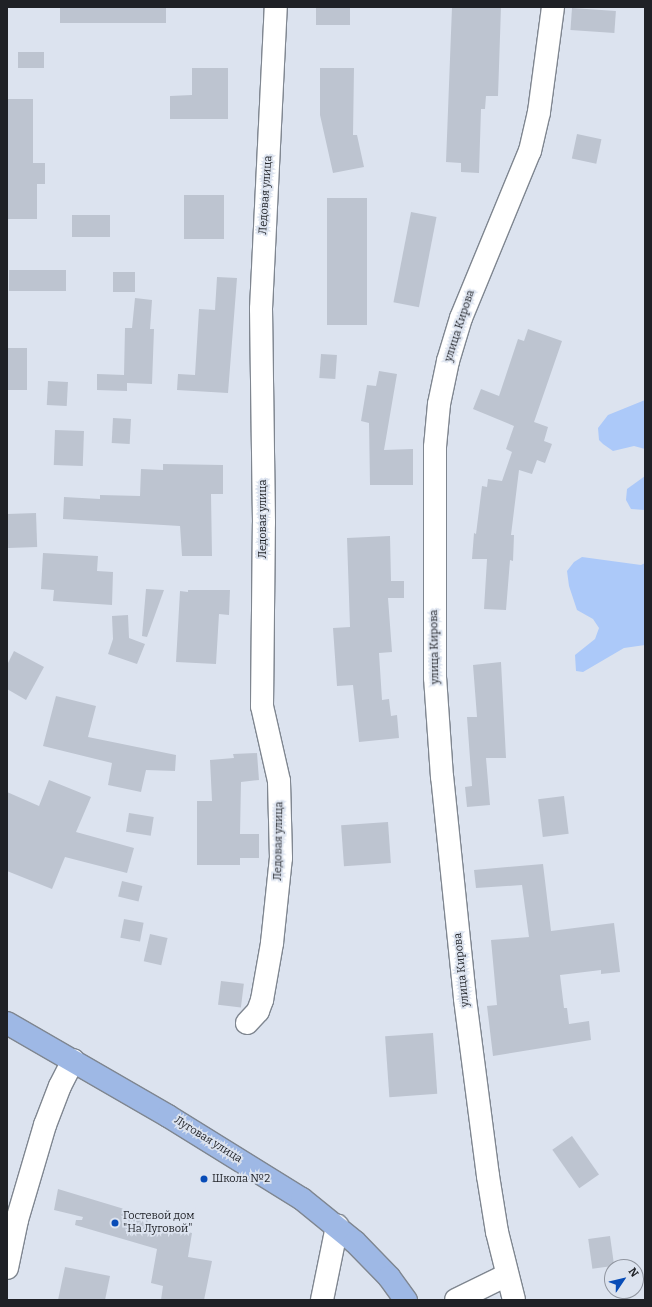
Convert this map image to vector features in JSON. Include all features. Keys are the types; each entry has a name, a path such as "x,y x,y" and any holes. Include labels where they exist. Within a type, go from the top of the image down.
{"main road":[{"name":"Луговая улица","path":"7,1023 73,1060 268,1177 337,1226 374,1261 405,1298"}],"street":[{"name":"Ледовая улица","path":"247,1023 258,1011 262,1000 272,943 281,858 279,781 262,706 264,515 262,301 276,7"},
{"name":"улица Кирова","path":"514,1300 495,1220 481,1126 442,777 435,678 435,447 439,404 448,361 461,318 530,151 540,106 553,7"},
{"path":"7,1268 17,1220 44,1129 60,1086 73,1060"},
{"path":"322,1300 337,1226"},
{"path":"456,1300 507,1275"}],"shaded area":[{"path":"645,400 645,449 634,446 613,451 599,440 598,428 608,415"},
{"path":"645,476 645,510 631,509 626,500 627,489"},
{"path":"582,557 641,565 645,563 645,645 624,648 583,672 576,671 575,655 595,639 599,628 593,619 577,610 569,586 567,571 574,562"}],"building":[{"path":"60,7 166,7 166,23 60,23"},
{"path":"316,7 350,7 350,25 316,25"},
{"path":"452,7 501,7 498,96 486,96 485,109 481,109 479,173 461,172 461,163 446,162"},
{"path":"572,8 616,11 614,33 570,30"},
{"path":"18,52 44,52 44,68 18,68"},
{"path":"192,68 228,68 228,119 170,119 170,96 192,95"},
{"path":"320,68 354,68 353,135 357,135 364,167 333,173 320,115"},
{"path":"7,99 33,99 33,163 45,163 45,184 37,184 37,219 7,219"},
{"path":"577,134 601,139 596,164 572,158"},
{"path":"184,195 224,195 224,239 184,239"},
{"path":"327,198 367,198 367,325 327,325"},
{"path":"411,212 437,217 419,307 393,302"},
{"path":"72,215 110,215 110,237 72,237"},
{"path":"9,270 66,270 66,291 9,291"},
{"path":"113,272 135,272 135,292 113,292"},
{"path":"217,277 237,278 228,393 177,390 178,374 195,375 199,309 215,310"},
{"path":"135,298 152,300 150,329 154,329 152,384 127,383 127,391 97,390 97,374 124,375 125,328 132,328"},
{"path":"528,329 562,341 534,422 548,427 544,441 552,444 545,463 537,460 532,474 519,470 511,535 514,535 513,561 510,560 506,610 484,609 487,559 472,559 474,533 476,534 482,486 487,487 488,479 502,481 512,452 506,449 514,426 473,409 481,389 499,396 518,339 524,341"},
{"path":"7,348 27,348 27,390 7,390"},
{"path":"321,354 337,355 335,379 319,378"},
{"path":"379,371 397,374 384,450 413,449 413,485 370,485 369,423 361,421 367,385 376,386"},
{"path":"48,381 68,382 67,406 47,405"},
{"path":"113,418 131,419 130,444 112,443"},
{"path":"55,430 84,431 83,466 54,465"},
{"path":"163,464 223,465 223,494 211,494 212,556 182,556 180,526 63,519 64,497 100,499 100,495 140,496 141,469 163,470"},
{"path":"36,513 37,547 8,548 7,514"},
{"path":"390,536 391,581 404,581 404,598 388,598 392,652 379,653 382,700 389,699 391,716 397,715 399,738 359,742 353,685 337,686 333,628 350,627 347,538"},
{"path":"43,553 98,556 97,571 113,572 112,605 53,601 54,590 41,589"},
{"path":"146,589 164,590 147,637 142,636"},
{"path":"188,590 230,590 229,615 219,614 216,664 176,662 180,591 188,592"},
{"path":"128,615 129,638 145,644 137,664 108,654 113,639 112,616"},
{"path":"14,651 44,667 26,700 7,689 7,665"},
{"path":"501,662 506,758 486,758 490,805 467,807 465,787 472,786 467,717 477,717 473,665"},
{"path":"56,696 96,706 88,737 176,755 175,771 146,770 141,792 108,785 112,763 43,746"},
{"path":"257,753 259,780 241,782 240,834 259,834 259,858 240,858 240,865 197,865 197,801 212,801 210,760 234,758 233,754"},
{"path":"49,780 91,797 76,832 134,848 127,873 65,857 52,889 7,871 7,792 39,806"},
{"path":"564,796 569,834 543,837 538,799"},
{"path":"129,813 154,817 151,836 126,832"},
{"path":"388,822 391,863 344,866 341,825"},
{"path":"543,864 551,931 614,923 620,972 601,974 601,970 560,975 564,1008 567,1008 569,1024 589,1021 591,1040 493,1056 487,1006 497,1005 491,940 529,937 522,885 476,888 474,870"},
{"path":"122,881 142,886 139,902 118,897"},
{"path":"124,919 144,923 140,941 120,938"},
{"path":"150,934 168,938 161,965 144,961"},
{"path":"221,981 244,984 241,1008 218,1005"},
{"path":"433,1033 437,1094 389,1097 385,1036"},
{"path":"572,1136 599,1175 579,1188 552,1150"},
{"path":"58,1189 144,1215 143,1218 149,1220 148,1224 192,1233 188,1257 212,1261 204,1300 161,1300 163,1286 151,1283 157,1249 75,1225 76,1220 82,1220 83,1217 54,1210"},
{"path":"610,1236 613,1259 604,1259 604,1267 592,1269 588,1239"},
{"path":"65,1267 110,1276 105,1300 58,1300"}],"place":[{"name":"Школа №2","path":"204,1179"},
{"name":"Гостевой дом \"На Луговой\"","path":"115,1223"}]}
